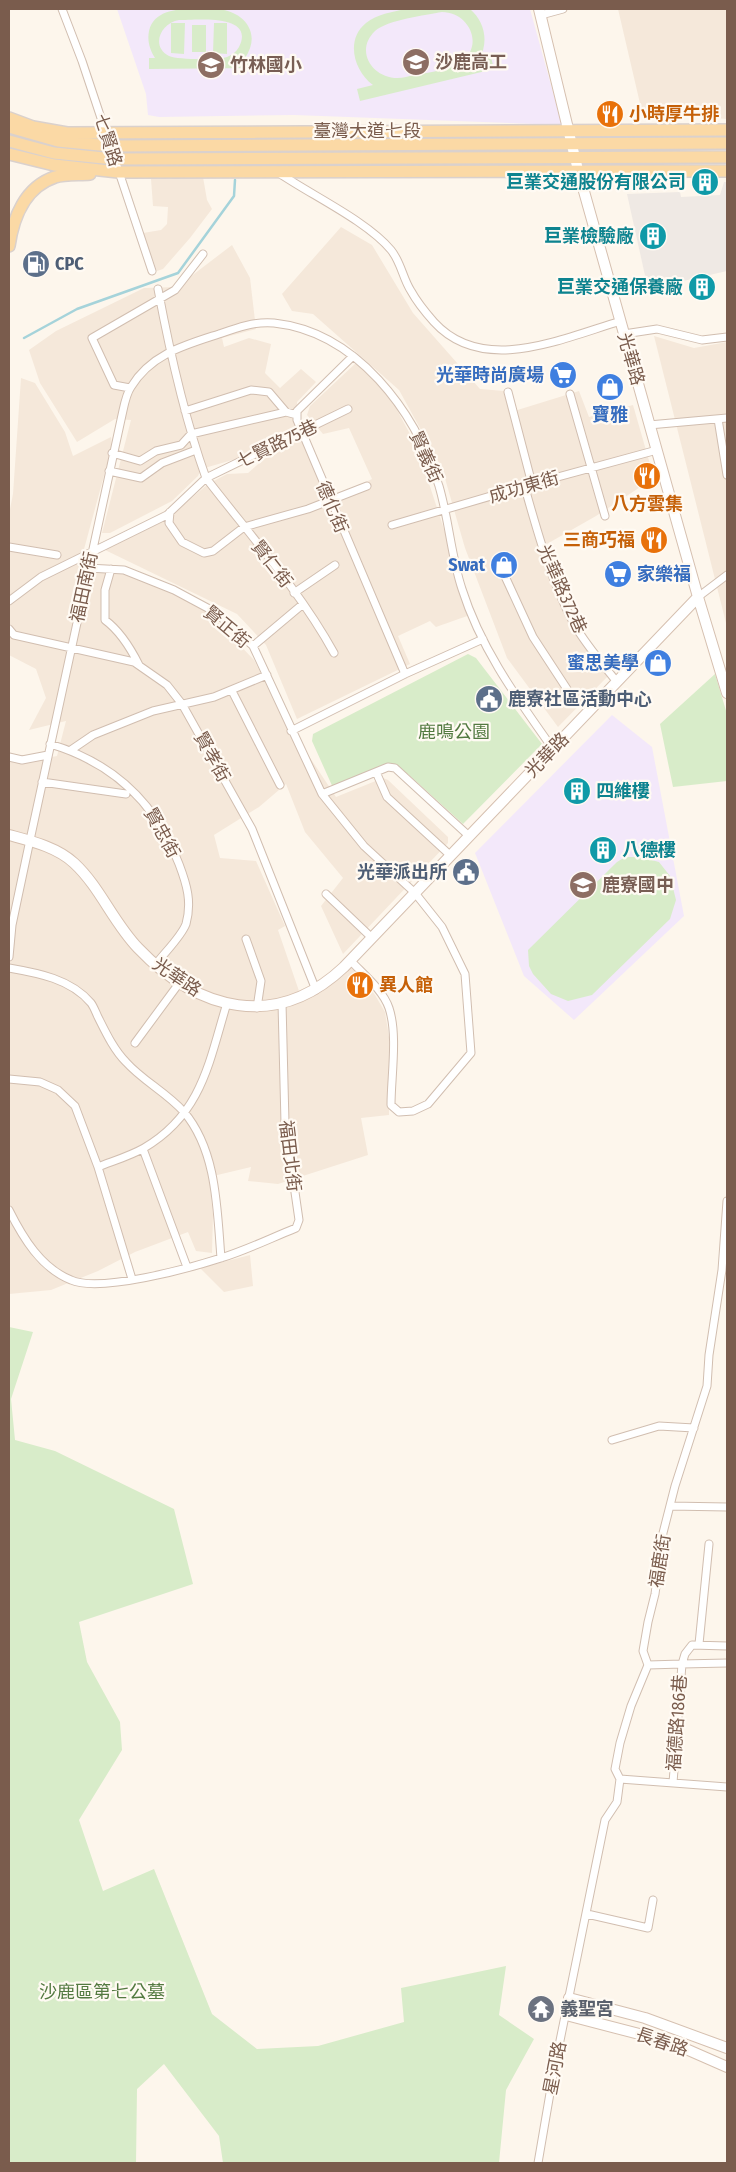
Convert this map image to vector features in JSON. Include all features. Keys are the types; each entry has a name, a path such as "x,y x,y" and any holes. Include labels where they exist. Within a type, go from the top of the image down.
{"main road":[{"name":"臺灣大道七段","path":"9,118 33,127 67,133 727,130"},
{"name":"臺灣大道七段","path":"9,127 58,141 110,146 727,143"},
{"name":"臺灣大道七段","path":"9,141 54,153 114,159 727,157"},
{"path":"9,154 54,165 118,172"},
{"path":"559,170 574,157"},
{"path":"9,246 11,228 19,211 33,190 42,182 57,176 118,172 727,171"}],"street":[{"name":"七賢路","path":"62,9 106,132 152,271"},
{"path":"540,12 563,9"},
{"name":"光華路","path":"9,835 52,848 73,862 91,880 112,916 126,934 156,964 180,982 206,997 226,1003 257,1008 282,1003 316,990 332,978 698,597 574,157 540,12"},
{"path":"276,171 373,233 392,251 411,291 429,315 458,341 487,349 509,351 530,348 620,321"},
{"path":"130,388 114,385 92,338 176,290 204,254"},
{"path":"9,601 41,577 170,512 206,478 191,434 169,350 158,289"},
{"name":"賢義街","path":"169,350 232,329 258,323 274,323 315,333 353,356 392,394 409,420 430,461 446,510 462,588 483,640 506,682 553,748"},
{"path":"624,334 657,329 702,340 727,337"},
{"name":"福田南街","path":"30,840 108,471 130,388 143,371 169,350"},
{"path":"112,453 140,461 156,451 181,444 191,434 286,412 297,415 297,411 353,356"},
{"path":"185,411 251,390 269,392 286,412"},
{"path":"508,392 532,484"},
{"path":"570,394 605,516"},
{"name":"七賢路75巷","path":"206,478 348,410"},
{"name":"德化街","path":"297,415 300,432 405,674"},
{"path":"649,425 727,418"},
{"path":"718,419 727,475"},
{"path":"108,471 141,478 162,463 196,450"},
{"name":"成功東街","path":"392,525 657,450"},
{"name":"賢仁街","path":"206,478 303,604 334,653"},
{"path":"170,512 169,523 182,542 204,553 213,551 244,527 367,486"},
{"name":"光華路372巷","path":"525,488 543,554 574,622 588,645 617,682"},
{"path":"9,547 57,555"},
{"path":"294,593 335,565"},
{"name":"賢正街","path":"88,568 124,570 174,590 215,612 253,646 322,794 364,846 415,893 442,927 465,974 471,1053 428,1104 413,1111 399,1112 391,1105 392,1034 389,1008 378,990 350,960"},
{"path":"111,569 105,590 105,620 114,626 130,647 140,667"},
{"path":"503,572 532,637 567,689"},
{"path":"727,575 698,597 727,693"},
{"path":"253,646 303,604"},
{"name":"賢孝街","path":"9,629 14,635 134,662 167,685 182,704 252,829 316,990"},
{"path":"291,731 405,674 483,640"},
{"path":"71,750 93,735 153,711 232,691 267,674"},
{"path":"232,691 280,784"},
{"name":"賢忠街","path":"50,744 71,750 103,766 138,795 163,828 177,857 186,883 190,903 185,926 156,964"},
{"path":"9,757 22,760 48,755"},
{"path":"322,794 388,767 395,768 470,836"},
{"path":"376,772 388,797 451,856"},
{"path":"42,782 126,794"},
{"path":"9,957 11,924 30,840"},
{"path":"326,894 372,938"},
{"path":"246,939 261,981 257,1008"},
{"path":"9,968 41,974 69,985 91,1004 114,1047 126,1062 159,1087 185,1113 202,1143 210,1165 222,1258"},
{"path":"136,1043 180,982"},
{"path":"98,1167 143,1149 172,1128 185,1113 196,1097 207,1069 226,1003"},
{"name":"福田北街","path":"9,1210 35,1253 52,1268 72,1281 113,1283 187,1267 222,1258 296,1228 299,1220 285,1123 282,1003"},
{"path":"9,1079 40,1082 58,1090 75,1106 98,1167 132,1279"},
{"path":"143,1149 187,1267"},
{"name":"福鹿街","path":"586,1914 605,1820 618,1802 620,1779 615,1770 620,1743 631,1706 648,1665 643,1651 670,1506 707,1386 709,1355 722,1270 727,1201"},
{"path":"612,1440 659,1426 694,1428"},
{"path":"670,1506 727,1507"},
{"path":"699,1644 709,1544"},
{"path":"682,1664 692,1644 727,1646"},
{"path":"648,1665 727,1663"},
{"name":"福德路186巷","path":"673,1783 682,1664"},
{"name":"福德路186巷","path":"620,1779 727,1788"},
{"path":"586,1914 648,1928 653,1900"},
{"name":"星河路","path":"538,2163 586,1914"},
{"name":"長春路","path":"569,1998 666,2025 727,2048"},
{"name":"長春路","path":"566,2015 660,2039 727,2067"},
{"path":"660,2039 666,2025"}],"shaded area":[{"name":"沙鹿高工","path":"117,9 530,9 562,125 294,115 159,117 148,115 146,94"},
{"path":"618,9 727,9 727,119 642,112"},
{"path":"203,177 207,200 212,209 163,269 157,271 143,233 161,230 167,224 168,207 153,206 151,179"},
{"name":"巨業交通保養廠","path":"724,182 727,182 727,271 648,289 627,194 680,192 681,197 720,195"},
{"path":"341,227 372,245 413,313 480,389 504,391 511,412 579,391 589,417 633,405 654,478 596,516 538,549 574,630 608,676 558,727 507,658 465,548 442,468 399,390 313,314 292,311 282,294"},
{"path":"232,245 250,278 256,329 222,338 224,347 249,338 271,344 265,373 280,388 301,369 316,382 297,402 296,427 243,457 201,469 198,476 172,501 110,533 102,533 131,420 115,419 77,442 40,383 29,350 56,331 144,288 177,287"},
{"path":"654,336 694,348 727,342 727,627"},
{"path":"357,362 390,397 417,447 463,587 470,615 436,627 430,621 398,636 410,664 297,719 266,645 237,614 103,549 175,512 208,484 227,474 248,473 273,451 304,439 331,499 372,479 349,428 323,434 307,415 310,406"},
{"path":"21,378 35,383 65,432 73,456 111,437 112,446 80,564 132,572 208,612 254,660 287,723 336,797 383,778 388,780 448,837 448,843 343,954 321,906 343,878 305,832 286,784 259,807 214,835 220,858 256,861 285,926 278,930 299,991 351,964 375,995 385,1012 389,1037 389,1115 361,1118 368,1155 278,1184 248,1181 251,1167 209,1177 213,1215 212,1253 196,1251 188,1232 135,1252 98,1271 51,1290 9,1294 9,758 41,759 57,756 66,721 29,730 46,698 36,669 9,655 9,514 13,494"},
{"name":"鹿寮國中","path":"612,715 652,747 684,916 574,1020 524,976 475,853"},
{"path":"250,1255 253,1286 224,1292 200,1268"}],"green space":[{"path":"214,9 233,13 247,24 252,39 245,58 252,58 251,68 149,69 149,58 155,58 150,49 149,31 153,22 159,16 176,10","holes":["179,20 209,20 232,24 239,28 242,36 239,47 232,54 222,58 189,59 169,56 160,47 160,35 167,25"]},
{"path":"406,9 470,9 479,20 484,33 484,46 479,60 491,57 494,69 360,101 357,89 373,85 361,72 354,55 354,46 359,30 375,17","holes":["442,12 452,14 467,24 473,41 466,57 458,64 439,71 395,78 386,76 371,65 367,57 366,48 375,31 381,27 417,16"]},
{"path":"171,23 185,23 184,54 171,53"},
{"path":"214,23 227,23 227,54 213,53"},
{"path":"192,25 206,25 206,52 192,52"},
{"name":"鹿鳴公園","path":"468,654 476,658 542,744 463,824 408,774 385,770 334,790 312,741 313,734"},
{"path":"715,674 727,714 727,781 673,787 660,724"},
{"path":"625,857 640,857 659,862 670,876 676,900 670,919 592,995 568,1001 551,994 533,974 529,966 528,950 617,862"},
{"name":"沙鹿區第七公墓","path":"9,1327 33,1332 11,1399 15,1440 55,1451 174,1509 193,1584 79,1622 87,1662 120,1722 122,1750 79,1820 103,1891 154,1869 212,2014 257,2049 318,2046 404,2022 401,1988 506,1966 499,2015 534,2039 506,2090 499,2163 223,2163 219,2136 164,2064 137,2089 136,2163 9,2163"}],"waterway":[{"path":"24,338 77,309 178,273 234,196 235,180"}],"place":[{"name":"沙鹿高工","path":"416,62"},
{"name":"竹林國小","path":"211,65"},
{"name":"小時厚牛排","path":"610,114"},
{"name":"巨業交通股份有限公司","path":"705,182"},
{"name":"巨業檢驗廠","path":"653,236"},
{"name":"CPC","path":"36,264"},
{"name":"巨業交通保養廠","path":"702,287"},
{"name":"光華時尚廣場","path":"563,375"},
{"name":"寶雅","path":"610,387"},
{"name":"八方雲集","path":"647,476"},
{"name":"三商巧福","path":"654,540"},
{"name":"Swat","path":"504,565"},
{"name":"家樂福","path":"618,574"},
{"name":"蜜思美學","path":"658,663"},
{"name":"鹿寮社區活動中心","path":"489,699"},
{"name":"四維樓","path":"577,791"},
{"name":"八德樓","path":"603,850"},
{"name":"光華派出所","path":"466,872"},
{"name":"鹿寮國中","path":"583,885"},
{"name":"異人館","path":"360,985"},
{"name":"義聖宮","path":"541,2009"}]}
